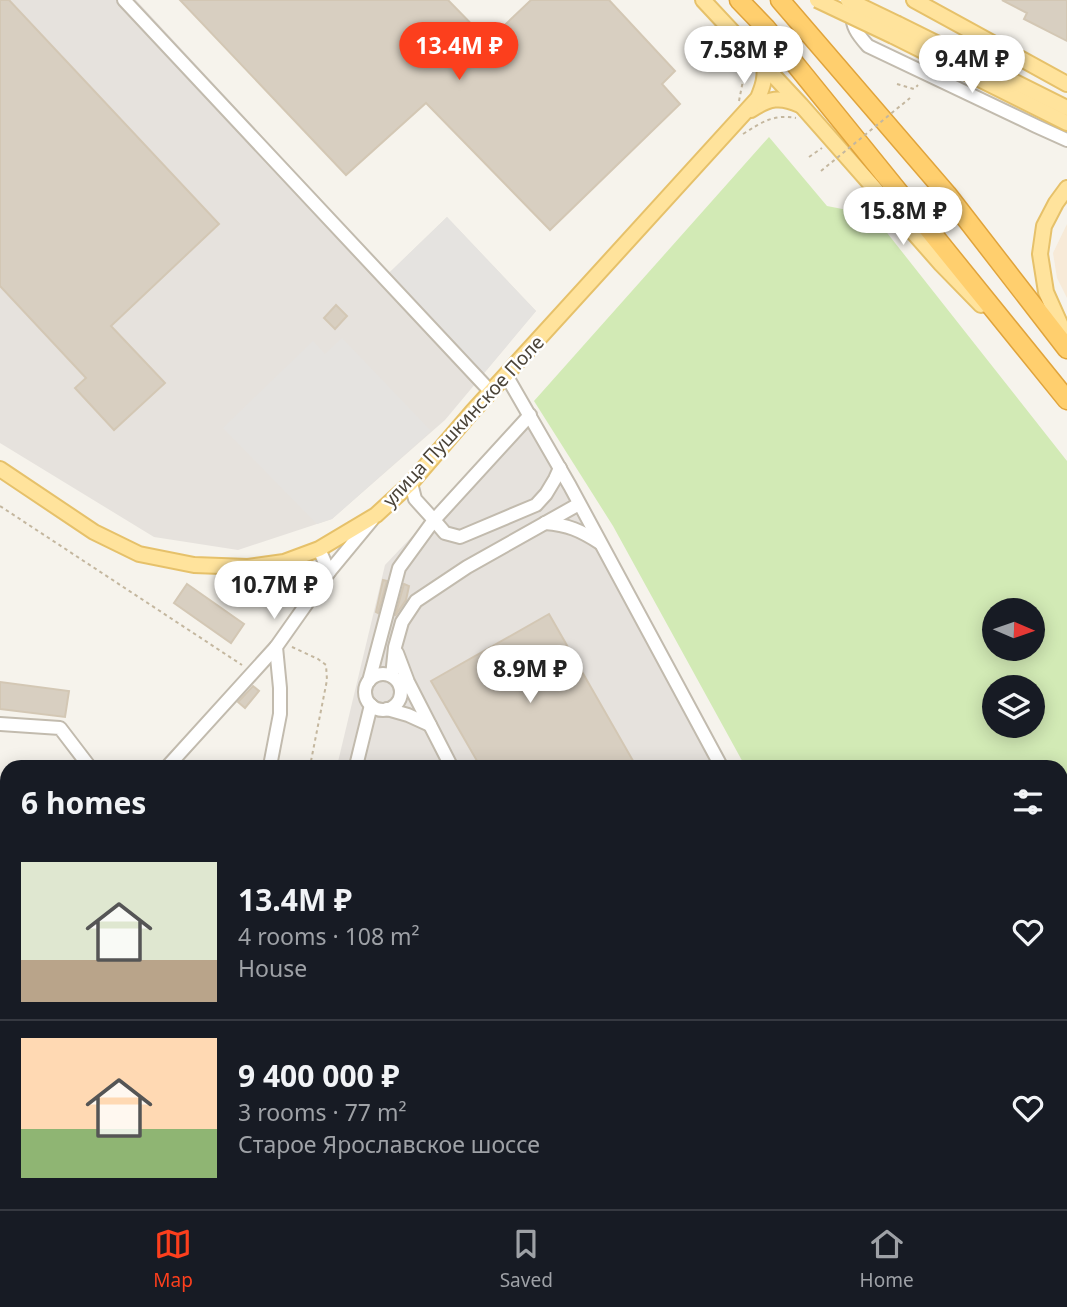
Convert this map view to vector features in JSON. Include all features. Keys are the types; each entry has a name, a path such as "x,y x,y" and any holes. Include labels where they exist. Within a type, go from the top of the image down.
{"highway":[{"path":"739,0 766,28 1067,400"},
{"path":"780,0 947,194 1067,349"}],"main road":[{"path":"703,0 764,63 799,112 1036,361"},
{"path":"817,0 896,30 1067,108"},
{"path":"848,0 896,30 1067,123"},
{"path":"914,0 1067,84"},
{"name":"улица Пушкинское Поле","path":"0,469 94,532 139,554 194,565 248,567 284,562 319,549 376,515 411,483 758,98 763,86 764,63"},
{"name":"улица Пушкинское Поле","path":"744,114 761,103 777,99 788,100 799,112"},
{"path":"1067,188 1044,226 1040,254 1046,292 1067,339"}],"street":[{"path":"124,0 491,392"},
{"path":"858,0 852,12 852,22 868,46 1067,140"},
{"path":"506,375 560,468 718,760"},
{"path":"430,726 408,715 378,709 366,698 365,689 399,568 438,515 530,415"},
{"path":"411,483 415,499 438,515 446,533 460,537 536,505 546,494 560,468"},
{"path":"392,676 402,622 416,601 467,567 579,504"},
{"path":"173,760 278,644 329,572 376,515"},
{"path":"545,523 575,528 600,543"},
{"path":"319,549 329,572"},
{"path":"271,760 280,714 278,644"},
{"path":"396,647 408,682 448,760"},
{"path":"369,681 384,674 392,676 430,726"},
{"path":"387,709 400,699 401,690"},
{"path":"357,760 371,705"},
{"path":"0,723 61,728 85,760"}],"path":[{"path":"821,171 910,98"},
{"path":"741,136 762,122 799,112"},
{"path":"809,157 825,146"},
{"path":"0,506 253,672"},
{"path":"278,644 318,659 326,665 327,680 311,760"}],"shaded area":[{"path":"0,0 136,0 389,273 447,217 536,311 445,420 332,519 238,550 154,537 0,443"},
{"path":"447,217 536,311 483,374 389,273"},
{"path":"1067,224 1067,298 1057,278 1053,253"},
{"path":"342,338 431,431 332,519 317,524 223,428 313,341 325,354"},
{"path":"529,413 723,760 338,760 385,565"}],"green space":[{"path":"769,137 827,206 873,215 1067,461 1067,760 742,760 613,526 534,401"}],"building":[{"path":"0,0 9,0 219,224 111,326 165,383 114,430 75,388 86,378 0,286"},
{"path":"180,0 448,0 488,41 531,0 609,0 675,71 662,84 680,104 550,230 426,103 346,175"},
{"path":"1002,0 1067,0 1067,41 1024,19 1027,13"},
{"path":"336,305 347,316 335,329 324,318"},
{"path":"383,580 387,581 378,613 376,612"},
{"path":"187,584 244,624 231,643 174,603"},
{"path":"404,584 409,586 406,600 395,616"},
{"path":"549,614 633,760 477,760 431,681"},
{"path":"0,682 69,691 65,717 0,709"},
{"path":"253,686 259,691 245,708 238,702"}]}
